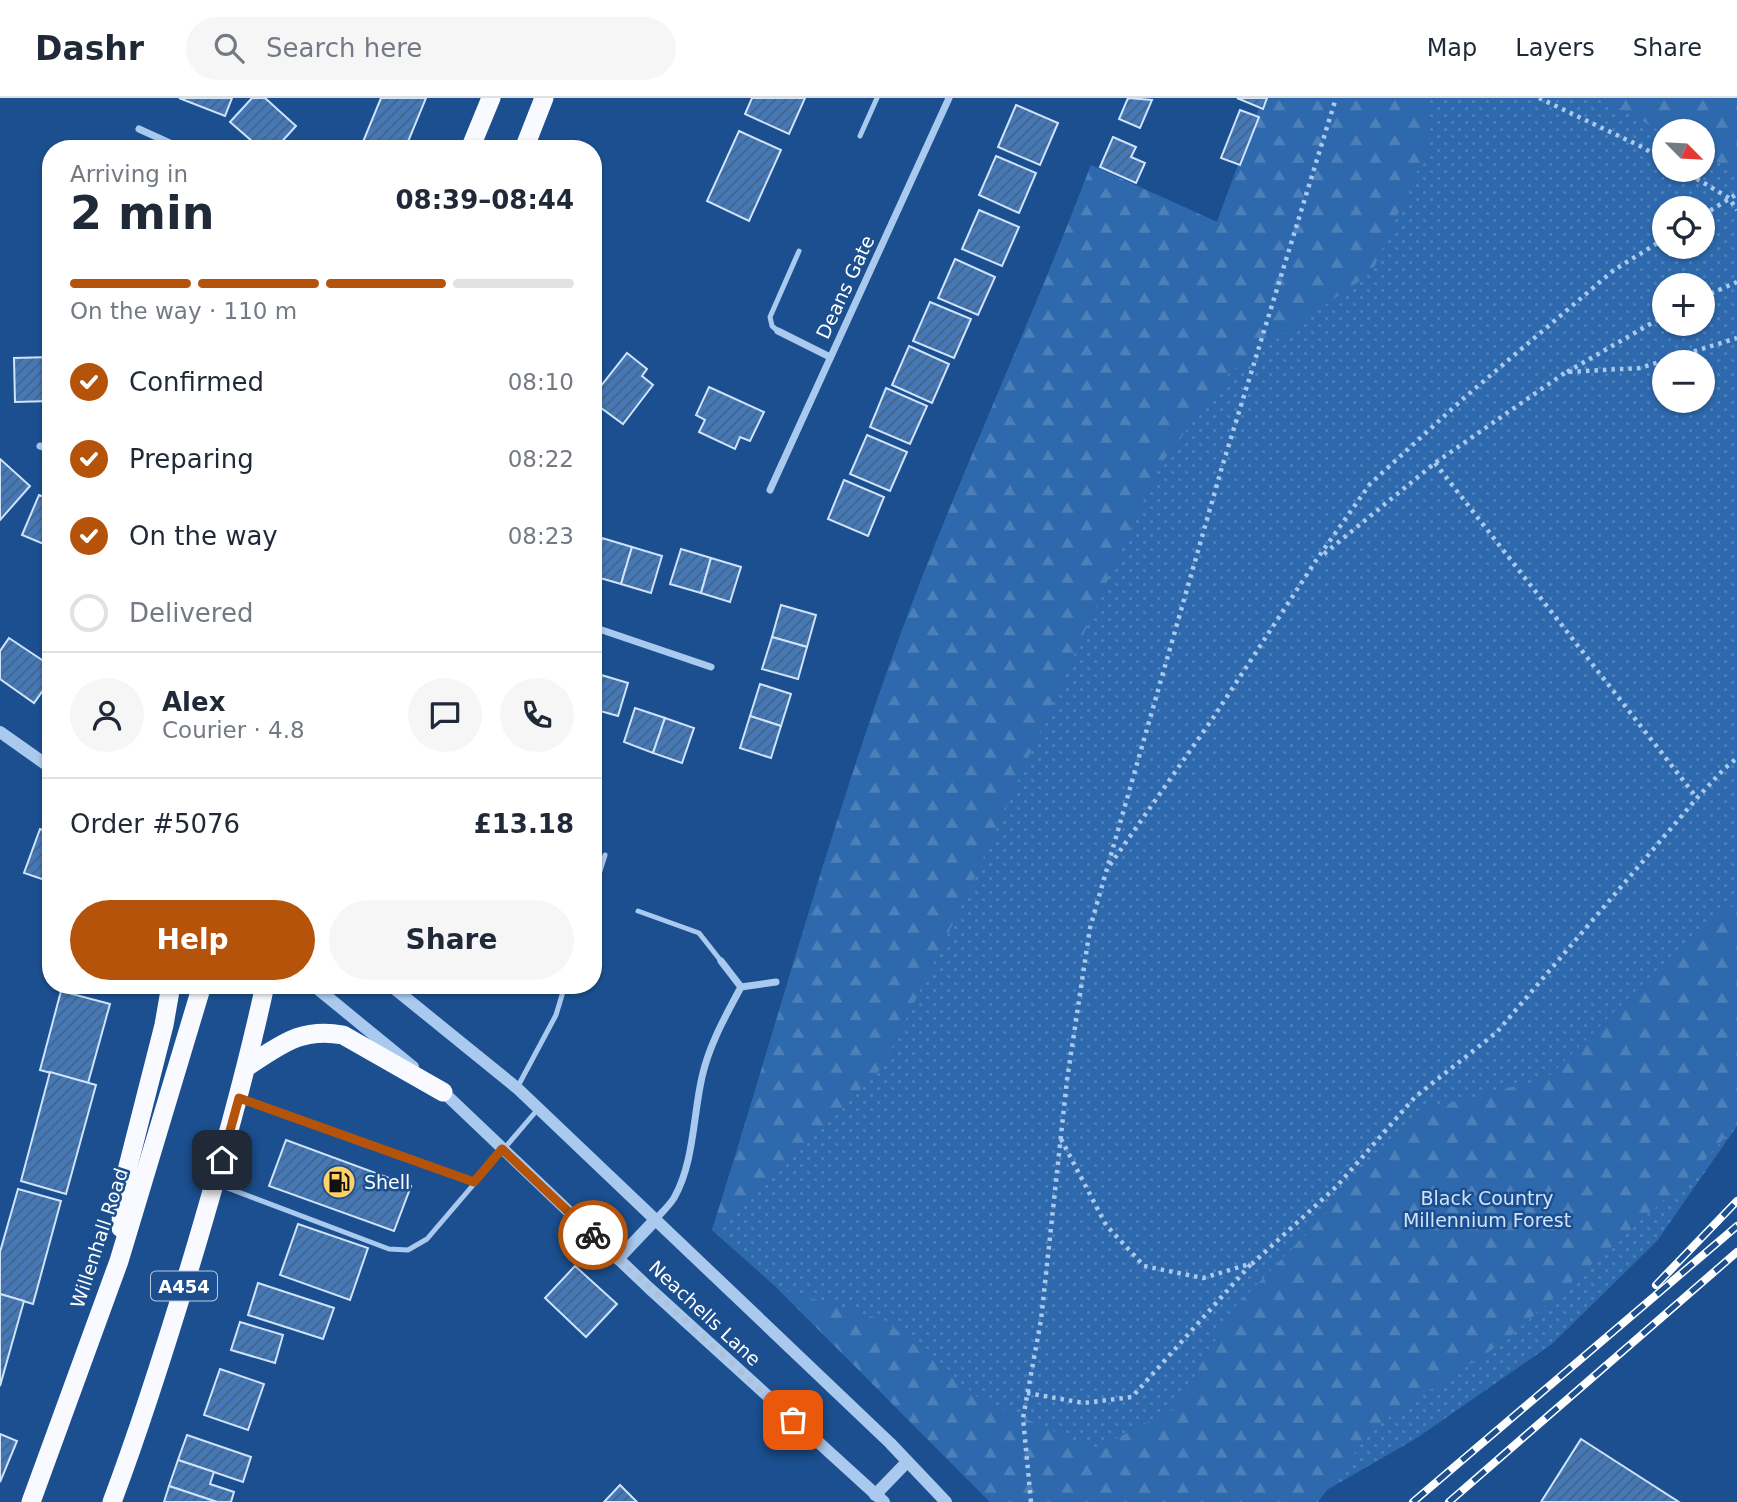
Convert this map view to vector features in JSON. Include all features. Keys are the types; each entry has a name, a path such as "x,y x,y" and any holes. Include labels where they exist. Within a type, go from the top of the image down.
{"highway":[{"path":"474,140 491,98"},
{"path":"528,140 544,98"},
{"path":"120,1261 122,1190 169,994"},
{"name":"Willenhall Road","path":"31,1502 120,1261 199,994"},
{"name":"A454","path":"112,1502 174,1318 215,1183 248,1066 263,994"},
{"path":"248,1066 291,1038 325,1032 343,1035 443,1091"}],"street":[{"name":"Deans Gate","path":"770,490 949,98"},
{"path":"139,129 163,140"},
{"path":"778,331 830,357"},
{"path":"602,629 711,667"},
{"path":"0,732 42,760"},
{"path":"721,961 741,987"},
{"path":"741,987 776,982"},
{"path":"618,1259 672,1201 680,1185 686,1169 703,1073 713,1044 741,987"},
{"name":"Neachells Lane","path":"324,994 443,1091 618,1259 880,1499"},
{"name":"Neachells Lane","path":"401,994 517,1088 656,1219 946,1502"},
{"path":"880,1499 907,1462"}],"lane":[{"path":"860,136 877,98"},
{"path":"778,331 772,326 770,317 799,250"},
{"path":"602,865 605,855"},
{"path":"638,911 699,933 721,961"},
{"path":"517,1088 556,1015 562,994"},
{"path":"239,1098 474,1182"},
{"path":"215,1183 389,1249 408,1250 427,1240 538,1108"}],"path":[{"path":"1031,1502 1023,1418 1041,1320 1061,1138 1090,928 1222,467 1336,98"},
{"path":"1539,98 1652,152"},
{"path":"1702,182 1729,198 1737,210"},
{"path":"1715,207 1737,194"},
{"path":"1107,868 1213,718 1317,559 1370,484 1464,398 1614,270 1652,246"},
{"path":"1715,292 1737,282"},
{"path":"1317,559 1435,463 1566,372 1652,323"},
{"path":"1566,372 1640,368 1737,338"},
{"path":"1435,463 1697,798"},
{"path":"1027,1393 1084,1403 1132,1397 1253,1263 1337,1186 1415,1097 1497,1032 1697,798 1737,758"},
{"path":"1061,1138 1106,1224 1144,1266 1203,1278 1253,1263"}],"green space":[{"path":"1263,98 1737,98 1737,1126 1657,1241 1552,1344 1417,1438 1306,1502 990,1502 777,1288 712,1230 871,717 944,523 1091,165 1217,222"},
{"path":"1263,98 1427,98 1427,149 1372,272 1230,372 1158,468 964,901 882,1068 727,1222 712,1230 871,717 944,523 1091,165 1217,222"},
{"path":"1601,98 1737,98 1737,173 1715,161 1715,119 1652,119 1652,126"},
{"name":"Black Country Millennium Forest","path":"1737,903 1737,1125 1682,1184 1505,1341 1374,1427 1318,1502 990,1502 777,1288 886,1321 980,1399 1095,1449 1175,1409 1235,1307 1428,1109 1547,1078 1668,959"}],"building":[{"path":"179,98 232,98 225,116"},
{"path":"252,98 265,98 296,126 283,140 251,140 230,122"},
{"path":"381,98 426,98 409,140 364,140"},
{"path":"752,98 805,98 789,134 745,114"},
{"path":"1128,98 1152,100 1140,128 1119,119"},
{"path":"1237,98 1267,98 1263,109"},
{"path":"1016,105 1058,123 1040,165 998,147"},
{"path":"1240,110 1259,117 1240,165 1221,158"},
{"path":"739,131 781,150 749,221 707,201"},
{"path":"1113,137 1136,147 1131,157 1145,163 1136,183 1100,167"},
{"path":"996,156 1036,173 1019,213 979,195"},
{"path":"979,210 1019,227 1002,266 962,249"},
{"path":"955,259 995,277 978,315 938,298"},
{"path":"930,302 971,319 954,358 913,341"},
{"path":"909,346 949,364 932,403 892,385"},
{"path":"627,353 647,369 642,376 653,385 623,424 602,409 602,385"},
{"path":"42,357 42,401 15,402 14,358"},
{"path":"709,387 764,412 750,441 740,437 735,449 699,432 705,420 696,415"},
{"path":"886,388 927,406 910,444 870,427"},
{"path":"867,435 907,452 890,491 850,474"},
{"path":"0,459 30,486 0,520"},
{"path":"844,480 884,497 868,536 828,519"},
{"path":"39,495 42,496 42,543 22,535"},
{"path":"602,538 632,547 621,584 602,579"},
{"path":"632,547 662,556 651,593 621,584"},
{"path":"681,549 711,558 701,593 670,584"},
{"path":"711,558 741,567 730,602 701,593"},
{"path":"781,605 816,615 807,647 772,637"},
{"path":"772,637 807,647 798,679 762,669"},
{"path":"9,638 42,660 42,692 34,703 0,679 0,651"},
{"path":"602,675 628,683 618,716 602,712"},
{"path":"760,684 791,694 781,726 750,716"},
{"path":"635,708 665,718 653,753 624,742"},
{"path":"750,716 781,726 771,758 740,748"},
{"path":"665,718 694,728 682,763 653,753"},
{"path":"40,829 42,830 42,879 24,873"},
{"path":"60,994 72,994 110,1004 88,1083 40,1070"},
{"path":"50,1072 96,1085 66,1194 21,1181"},
{"path":"286,1140 411,1186 394,1231 269,1186"},
{"path":"18,1189 61,1201 33,1304 0,1294 0,1252"},
{"path":"298,1224 368,1248 350,1300 280,1275"},
{"path":"575,1266 617,1304 586,1337 545,1298"},
{"path":"258,1283 334,1308 323,1339 248,1315"},
{"path":"0,1294 24,1301 0,1386"},
{"path":"240,1322 283,1335 275,1363 231,1350"},
{"path":"220,1369 264,1384 248,1430 204,1415"},
{"path":"0,1434 17,1441 0,1482"},
{"path":"187,1435 251,1457 243,1482 178,1460"},
{"path":"1581,1439 1679,1502 1541,1502"},
{"path":"178,1460 214,1472 210,1484 234,1492 231,1502 217,1502 169,1486"},
{"path":"620,1485 637,1502 604,1502"},
{"path":"169,1486 217,1502 164,1502"}],"railway":[{"path":"1656,1285 1737,1201"},
{"path":"1413,1502 1737,1226"},
{"path":"1449,1502 1737,1252"}],"way so far":[{"path":"593,1235 793,1420"}],"place":[{"name":"Shell","path":"339,1182"}],"route":[{"path":"222,1160 239,1098 474,1182 502,1149 593,1235"}]}
